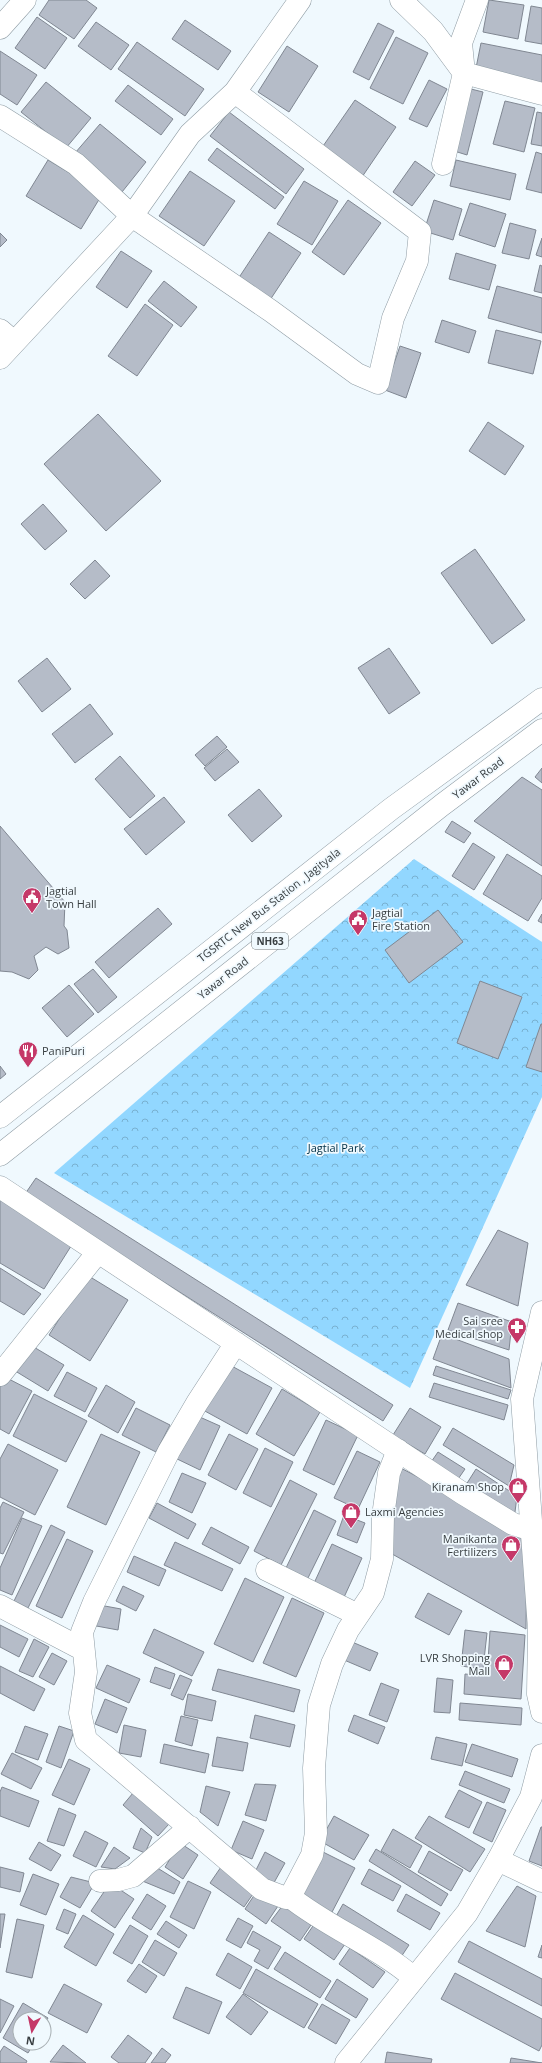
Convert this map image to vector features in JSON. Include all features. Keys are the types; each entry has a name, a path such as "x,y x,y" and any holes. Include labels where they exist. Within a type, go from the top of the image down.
{"main road":[{"path":"0,28 25,0"},
{"path":"5,343 132,216 190,134 235,92 300,0"},
{"path":"401,0 433,31 464,73 542,94"},
{"path":"443,164 464,73 461,43 477,0"},
{"path":"0,116 76,164 132,216 271,311 357,374 378,383 394,318 416,261 420,232 235,92"},
{"name":"TGSRTC New Bus Station , Jagityala","path":"0,1117 392,810 542,699"},
{"name":"Yawar Road","path":"0,1155 442,805 542,730"},
{"path":"0,1187 512,1524 532,1530"},
{"path":"0,1375 98,1252"},
{"path":"541,1700 539,1629 522,1399 538,1346 542,1312"},
{"path":"236,1343 196,1404 169,1451 94,1602 82,1632 82,1649 86,1672 80,1713 86,1740 262,1889 286,1898 290,1898 316,1916 400,1966 414,1978"},
{"path":"290,1898 312,1854 316,1834 314,1768 319,1705 332,1664 348,1630 373,1593 382,1559 386,1493 389,1473 398,1450"},
{"path":"267,1570 358,1615"},
{"path":"0,1606 82,1649"},
{"path":"346,2063 467,1913 498,1860 531,1797 542,1755"},
{"path":"100,1881 118,1880 133,1876 190,1827"},
{"path":"498,1860 542,1881"}],"green space":[{"name":"Jagtial Park","path":"414,859 542,942 542,1097 410,1388 54,1173"}],"building":[{"path":"49,0 86,0 97,8 74,39 39,15"},
{"path":"489,0 524,5 518,39 483,32"},
{"path":"531,6 542,8 542,44 525,41"},
{"path":"37,17 67,38 45,69 15,48"},
{"path":"185,20 231,51 218,70 172,39"},
{"path":"96,22 129,45 111,70 78,46"},
{"path":"378,23 394,31 369,80 353,72"},
{"path":"396,37 428,53 403,104 370,88"},
{"path":"137,42 204,89 185,116 118,69"},
{"path":"481,43 542,55 542,86 475,73"},
{"path":"287,46 318,66 289,112 258,92"},
{"path":"0,51 37,75 17,105 0,94"},
{"path":"429,80 447,89 427,127 409,119"},
{"path":"46,82 91,118 66,148 21,112"},
{"path":"128,85 173,119 161,135 115,101"},
{"path":"467,88 483,92 467,155 451,150"},
{"path":"355,100 396,127 362,177 321,149"},
{"path":"505,101 535,108 524,152 493,144"},
{"path":"229,112 304,169 286,194 210,136"},
{"path":"537,112 542,113 542,146 531,144"},
{"path":"100,124 146,162 122,192 75,153"},
{"path":"217,148 284,197 275,209 208,160"},
{"path":"536,152 542,154 542,193 526,189"},
{"path":"48,160 103,193 81,229 26,196"},
{"path":"456,160 516,174 510,200 450,186"},
{"path":"415,161 435,175 412,206 393,192"},
{"path":"190,171 235,201 204,246 159,216"},
{"path":"304,181 338,201 312,245 277,224"},
{"path":"348,200 381,223 344,275 312,252"},
{"path":"434,200 462,209 453,240 424,231"},
{"path":"470,203 506,214 495,247 459,235"},
{"path":"510,223 536,230 529,259 502,253"},
{"path":"269,232 301,253 270,300 238,279"},
{"path":"0,233 7,240 0,247"},
{"path":"542,238 542,257 536,255"},
{"path":"121,251 152,271 127,308 96,287"},
{"path":"456,253 496,265 489,290 449,279"},
{"path":"540,265 542,266 542,293 534,291"},
{"path":"164,281 197,307 181,327 148,301"},
{"path":"497,286 542,298 542,333 488,318"},
{"path":"145,304 173,325 137,376 108,356"},
{"path":"442,320 476,331 469,353 435,342"},
{"path":"496,330 541,341 533,374 488,363"},
{"path":"400,346 421,353 406,398 385,390"},
{"path":"98,414 161,481 106,531 44,464"},
{"path":"488,422 524,446 505,475 469,451"},
{"path":"43,504 67,531 45,550 21,524"},
{"path":"475,549 525,620 492,644 441,573"},
{"path":"95,560 110,576 85,599 70,584"},
{"path":"389,648 420,693 389,714 358,668"},
{"path":"47,658 71,689 42,712 18,681"},
{"path":"90,704 113,734 75,763 52,734"},
{"path":"217,736 227,747 205,766 195,755"},
{"path":"227,749 239,762 215,781 204,768"},
{"path":"120,756 155,796 130,818 95,779"},
{"path":"542,768 542,783 535,777"},
{"path":"522,777 542,790 542,866 474,821"},
{"path":"259,789 282,816 252,842 228,815"},
{"path":"164,797 185,822 146,855 124,829"},
{"path":"452,821 471,833 464,843 445,832"},
{"name":"Jagtial Town Hall","path":"0,826 65,902 64,926 67,930 69,948 58,954 46,947 34,956 38,970 29,979 12,972 0,971"},
{"path":"473,843 495,857 474,890 452,876"},
{"path":"507,854 542,876 542,898 528,921 483,894"},
{"path":"158,908 172,924 109,978 95,962"},
{"path":"438,910 463,942 409,983 385,950"},
{"path":"542,914 542,923 538,921"},
{"path":"93,969 117,997 98,1013 74,984"},
{"path":"480,981 522,997 498,1059 457,1043"},
{"path":"69,985 94,1014 67,1037 42,1008"},
{"path":"542,1024 542,1072 526,1067"},
{"path":"0,1066 6,1074 0,1079"},
{"path":"36,1178 393,1405 383,1421 25,1194"},
{"path":"0,1197 73,1243 44,1289 0,1263"},
{"path":"498,1230 528,1243 518,1306 466,1285"},
{"path":"0,1268 41,1294 24,1315 0,1301"},
{"path":"87,1275 128,1300 90,1361 49,1335"},
{"path":"458,1303 512,1322 509,1350 448,1330"},
{"path":"442,1334 509,1359 511,1388 433,1359"},
{"path":"27,1343 64,1365 48,1391 12,1369"},
{"path":"228,1364 272,1388 247,1434 203,1410"},
{"path":"436,1366 511,1390 508,1399 433,1375"},
{"path":"67,1372 97,1388 85,1412 54,1396"},
{"path":"3,1376 32,1391 9,1434 0,1429 0,1381"},
{"path":"434,1383 508,1405 504,1420 429,1397"},
{"path":"106,1385 135,1402 118,1433 88,1416"},
{"path":"282,1389 320,1412 294,1456 256,1434"},
{"path":"34,1394 87,1421 66,1462 13,1436"},
{"path":"136,1408 170,1425 156,1452 122,1435"},
{"path":"410,1408 441,1427 425,1454 393,1435"},
{"path":"193,1414 220,1426 200,1470 173,1457"},
{"path":"326,1420 358,1435 334,1485 303,1470"},
{"path":"453,1428 514,1465 509,1486 443,1445"},
{"path":"101,1434 140,1452 106,1525 67,1507"},
{"path":"229,1434 258,1449 236,1490 208,1475"},
{"path":"8,1444 58,1470 35,1515 0,1497 0,1459"},
{"path":"265,1448 293,1462 271,1507 243,1493"},
{"path":"357,1451 380,1462 358,1509 334,1498"},
{"path":"438,1452 465,1469 454,1485 427,1468"},
{"path":"395,1465 527,1534 526,1629 385,1550"},
{"path":"476,1469 517,1496 514,1520 464,1488"},
{"path":"182,1473 206,1483 192,1513 169,1502"},
{"path":"290,1480 317,1494 281,1565 254,1551"},
{"path":"3,1502 24,1512 3,1554 0,1553 0,1508"},
{"path":"157,1503 196,1524 188,1539 149,1518"},
{"path":"314,1510 336,1521 307,1580 285,1570"},
{"path":"344,1515 365,1523 357,1543 337,1535"},
{"path":"22,1518 42,1526 12,1595 0,1590 0,1568"},
{"path":"51,1525 65,1532 28,1608 14,1601"},
{"path":"211,1527 249,1547 240,1564 202,1544"},
{"path":"67,1539 93,1551 62,1618 36,1606"},
{"path":"175,1542 233,1569 222,1591 164,1565"},
{"path":"332,1544 362,1558 340,1606 310,1592"},
{"path":"134,1556 166,1570 159,1586 127,1572"},
{"path":"245,1578 284,1597 253,1662 214,1644"},
{"path":"123,1586 144,1596 136,1611 116,1601"},
{"path":"428,1593 462,1611 449,1635 415,1617"},
{"path":"292,1598 324,1613 296,1677 263,1663"},
{"path":"94,1604 121,1609 118,1630 91,1625"},
{"path":"0,1625 28,1639 19,1657 0,1647"},
{"path":"154,1629 204,1652 192,1676 143,1653"},
{"path":"465,1630 487,1633 483,1669 461,1666"},
{"path":"490,1631 525,1635 521,1699 464,1694 465,1674 487,1676"},
{"path":"34,1639 49,1647 33,1677 19,1671"},
{"path":"345,1639 378,1653 370,1671 337,1657"},
{"path":"52,1653 67,1661 54,1685 39,1677"},
{"path":"107,1665 140,1679 129,1703 96,1688"},
{"path":"0,1666 45,1689 34,1711 0,1693"},
{"path":"155,1667 175,1674 170,1689 150,1682"},
{"path":"218,1669 300,1690 294,1712 212,1690"},
{"path":"180,1675 192,1680 183,1700 171,1695"},
{"path":"437,1678 453,1680 450,1713 434,1712"},
{"path":"381,1683 399,1690 387,1722 369,1715"},
{"path":"188,1694 216,1701 212,1721 184,1715"},
{"path":"105,1699 127,1708 117,1733 95,1724"},
{"path":"460,1703 522,1708 521,1725 459,1720"},
{"path":"255,1715 295,1725 290,1747 250,1738"},
{"path":"354,1715 385,1727 378,1744 348,1731"},
{"path":"181,1716 198,1720 192,1746 175,1741"},
{"path":"124,1725 146,1730 141,1757 119,1753"},
{"path":"25,1726 48,1734 38,1760 15,1752"},
{"path":"59,1726 74,1731 61,1768 46,1762"},
{"path":"217,1737 248,1743 243,1771 212,1766"},
{"path":"436,1737 467,1744 462,1766 431,1759"},
{"path":"164,1744 209,1754 205,1773 160,1763"},
{"path":"472,1744 518,1759 512,1777 465,1762"},
{"path":"12,1753 42,1768 31,1789 1,1774"},
{"path":"69,1759 90,1769 74,1805 52,1795"},
{"path":"465,1771 510,1789 504,1803 459,1785"},
{"path":"255,1784 276,1785 266,1821 245,1815"},
{"path":"206,1786 230,1792 218,1826 200,1812"},
{"path":"2,1787 39,1801 29,1827 0,1816 0,1792"},
{"path":"459,1790 482,1802 469,1828 445,1817"},
{"path":"133,1793 169,1824 158,1836 123,1805"},
{"path":"487,1802 506,1810 492,1842 473,1833"},
{"path":"59,1808 76,1815 64,1846 47,1841"},
{"path":"334,1816 369,1835 354,1860 320,1841"},
{"path":"429,1816 485,1849 470,1872 415,1838"},
{"path":"243,1821 264,1830 252,1859 231,1850"},
{"path":"542,1827 542,1866 529,1861"},
{"path":"141,1828 152,1837 145,1853 133,1848"},
{"path":"393,1829 422,1846 410,1868 381,1851"},
{"path":"85,1831 108,1843 96,1867 73,1856"},
{"path":"39,1842 61,1855 51,1871 29,1859"},
{"path":"180,1843 198,1855 183,1879 165,1867"},
{"path":"114,1847 130,1858 115,1869 101,1867"},
{"path":"376,1849 448,1894 441,1906 369,1861"},
{"path":"319,1850 355,1868 331,1914 295,1895"},
{"path":"429,1851 463,1870 451,1891 418,1872"},
{"path":"265,1852 285,1863 271,1888 252,1878"},
{"path":"151,1864 180,1882 174,1894 140,1880"},
{"path":"0,1867 24,1873 20,1892 0,1887"},
{"path":"221,1867 255,1891 244,1907 210,1883"},
{"path":"369,1869 401,1886 393,1901 361,1884"},
{"path":"33,1874 59,1884 46,1915 20,1905"},
{"path":"71,1877 95,1883 80,1908 60,1897"},
{"path":"188,1881 211,1892 194,1929 170,1917"},
{"path":"110,1883 134,1899 115,1928 91,1911"},
{"path":"517,1886 536,1896 525,1947 486,1931"},
{"path":"257,1891 278,1906 266,1924 245,1909"},
{"path":"147,1894 166,1906 151,1930 132,1918"},
{"path":"406,1894 440,1913 430,1930 397,1911"},
{"path":"343,1904 409,1945 399,1960 334,1920"},
{"path":"283,1905 311,1925 300,1941 271,1921"},
{"path":"64,1909 76,1914 68,1934 56,1929"},
{"path":"0,1914 5,1914 0,1948"},
{"path":"83,1915 114,1934 96,1966 64,1947"},
{"path":"238,1918 253,1926 241,1948 226,1940"},
{"path":"17,1919 44,1925 32,1978 6,1972"},
{"path":"166,1921 187,1935 179,1948 157,1934"},
{"path":"315,1923 345,1944 334,1960 304,1939"},
{"path":"130,1925 148,1936 132,1964 113,1953"},
{"path":"253,1931 281,1947 268,1969 254,1961 260,1950 247,1943"},
{"path":"155,1940 177,1953 164,1976 142,1962"},
{"path":"469,1941 542,1979 542,2006 458,1962"},
{"path":"542,1945 542,1958 538,1957"},
{"path":"350,1948 385,1972 373,1988 339,1964"},
{"path":"285,1952 331,1981 320,1998 274,1969"},
{"path":"228,1953 252,1967 240,1989 216,1975"},
{"path":"139,1964 157,1976 146,1993 127,1981"},
{"path":"256,1969 318,2004 304,2028 243,1993"},
{"path":"455,1973 542,2019 542,2045 539,2051 441,1999"},
{"path":"337,1979 368,1999 356,2018 325,1999"},
{"path":"64,1984 102,2004 87,2033 52,2015 52,2011 49,2011"},
{"path":"186,1987 222,2002 209,2034 173,2018"},
{"path":"243,1994 268,2012 251,2035 226,2017"},
{"path":"0,1999 14,2006 0,2033"},
{"path":"23,2003 36,2011 18,2011"},
{"path":"322,2004 350,2020 336,2044 308,2028"},
{"path":"12,2022 12,2043 3,2038"},
{"path":"128,2035 152,2053 145,2063 119,2063 111,2057"},
{"path":"63,2045 86,2063 50,2062"},
{"path":"4,2046 27,2061 26,2063 0,2063 0,2052"},
{"path":"162,2048 171,2055 165,2063 151,2063"},
{"path":"387,2052 432,2059 431,2063 385,2063"},
{"path":"511,2058 542,2063 510,2063"}],"place":[{"name":"Jagtial Town Hall","path":"32,914"},
{"name":"Jagtial Fire Station","path":"358,936"},
{"name":"PaniPuri","path":"28,1068"},
{"name":"Sai sree Medical shop","path":"517,1344"},
{"name":"Kiranam Shop","path":"518,1504"},
{"name":"Laxmi Agencies","path":"351,1529"},
{"name":"Manikanta Fertilizers","path":"511,1562"},
{"name":"LVR Shopping Mall","path":"504,1681"}]}
